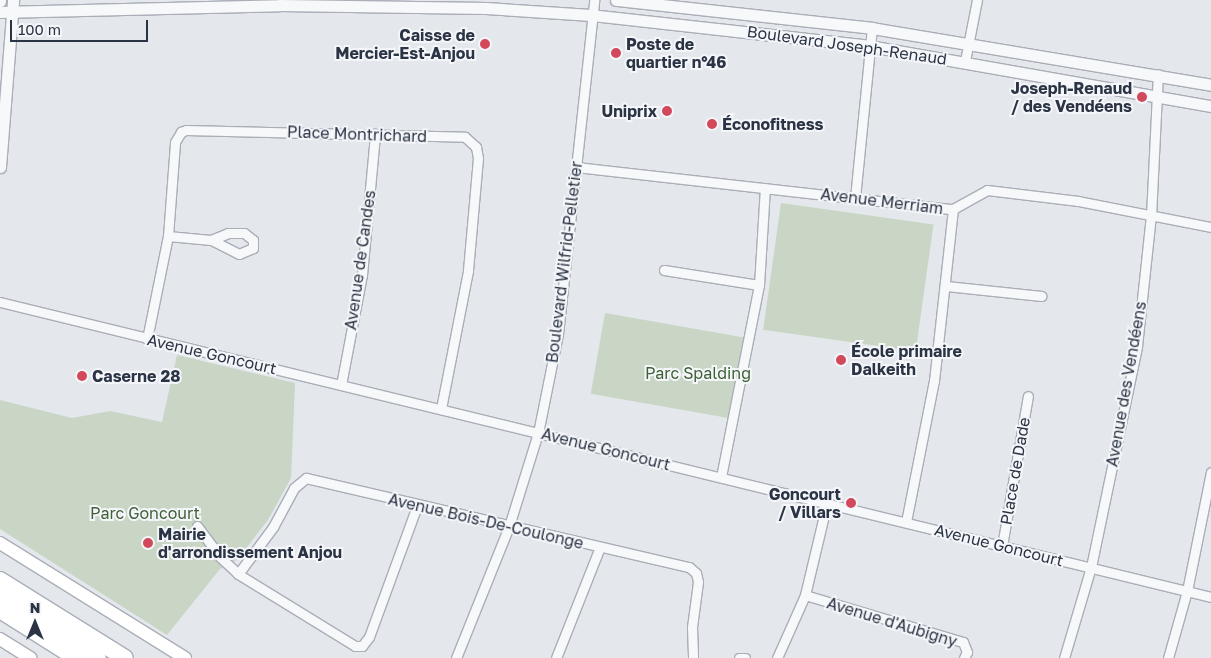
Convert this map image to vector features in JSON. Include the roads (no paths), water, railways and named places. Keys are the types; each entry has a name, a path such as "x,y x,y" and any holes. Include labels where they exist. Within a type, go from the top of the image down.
{"highway":[{"path":"0,580 125,658"},
{"path":"0,597 98,658"},
{"path":"0,610 76,658"}],"main road":[{"path":"0,543 184,658"},
{"path":"0,639 30,658"}],"street":[{"path":"0,167 6,13 13,0"},
{"name":"Boulevard Wilfrid-Pelletier","path":"456,658 509,526 538,433 558,334 594,0"},
{"name":"Boulevard Joseph-Renaud","path":"616,0 768,15 872,28 968,42 1158,74 1211,85"},
{"path":"965,61 977,0"},
{"name":"Boulevard Joseph-Renaud","path":"6,13 280,4 486,4 671,22 870,46 965,61 1211,106"},
{"path":"671,22 672,6"},
{"path":"766,34 768,15"},
{"path":"855,198 872,28"},
{"name":"Avenue des Vendéens","path":"1064,658 1091,567 1137,346 1151,216 1158,74"},
{"name":"Place Montrichard","path":"147,339 168,236 175,142 180,132 186,130 465,137 477,153 468,271 441,409"},
{"name":"Avenue de Candes","path":"341,385 362,275 375,134"},
{"name":"Avenue Merriam","path":"576,167 953,209 987,190 1078,201 1211,227"},
{"path":"721,477 759,285 765,188"},
{"path":"906,522 934,381 953,209"},
{"path":"168,236 211,240"},
{"path":"664,270 759,285"},
{"path":"946,286 1041,296"},
{"name":"Avenue Goncourt","path":"0,302 1211,597"},
{"name":"Place de Dade","path":"1002,546 1028,396"},
{"path":"1168,658 1186,591 1211,472"},
{"name":"Avenue Bois-De-Coulonge","path":"238,574 273,527 294,488 306,478 417,506 689,567 696,573 698,582 692,627 693,658"},
{"path":"777,658 805,595 827,503"},
{"path":"197,526 220,557 238,574 354,646 362,646 369,637 417,506"},
{"path":"556,658 600,547"},
{"name":"Avenue d'Aubigny","path":"805,595 963,642 967,652 964,658"},
{"path":"739,658 745,658"}],"place":[{"name":"Caisse de Mercier-Est-Anjou","path":"485,44"},
{"name":"Poste de quartier n°46","path":"616,53"},
{"name":"Joseph-Renaud / des Vendéens","path":"1142,97"},
{"name":"Uniprix","path":"667,111"},
{"name":"Éconofitness","path":"712,124"},
{"name":"École primaire Dalkeith","path":"841,360"},
{"name":"Caserne 28","path":"82,376"},
{"name":"Goncourt / Villars","path":"851,503"},
{"name":"Mairie d'arrondissement Anjou","path":"148,543"}],"park label":[{"name":"Parc Spalding","path":"698,373"},
{"name":"Parc Goncourt","path":"145,513"}]}
